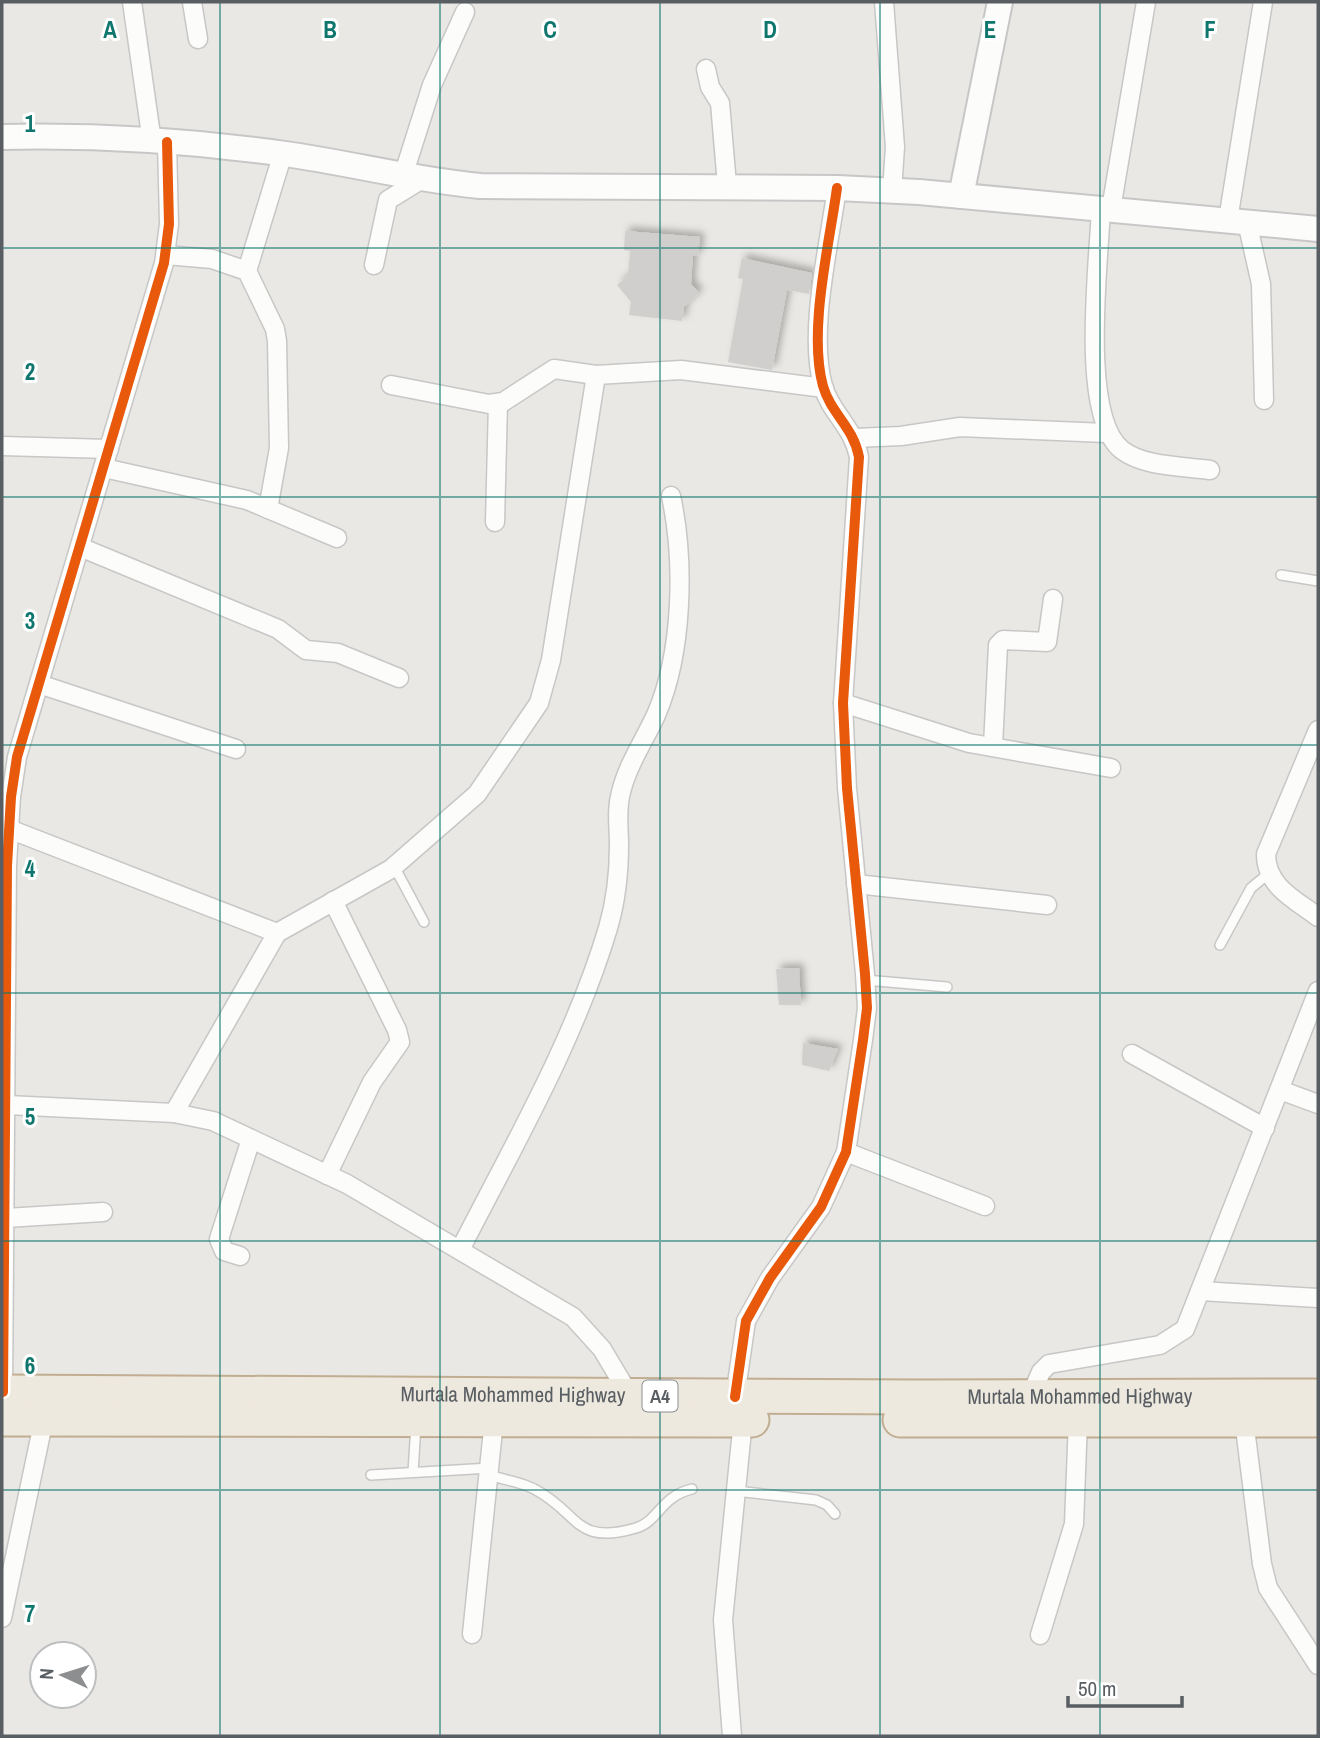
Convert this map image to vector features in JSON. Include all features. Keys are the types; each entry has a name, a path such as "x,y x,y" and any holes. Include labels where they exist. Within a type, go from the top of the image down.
{"highway":[{"name":"Murtala Mohammed Highway","path":"2,1401 44,1419 494,1420 1031,1395 1318,1396"},
{"name":"Murtala Mohammed Highway","path":"2,1401 630,1396 739,1408 1078,1420 1318,1420"}],"main road":[{"path":"961,196 1000,2"},
{"path":"2,137 160,142 283,153 413,177 480,186 727,185 836,188 961,196 1318,229"}],"street":[{"path":"2,1401 7,1105 4,959 8,780 166,255 160,142 132,2"},
{"path":"192,2 198,39"},
{"path":"884,2 895,147 892,191"},
{"path":"1146,2 1106,209 1093,363 1106,433 1122,450 1139,459 1210,470"},
{"path":"1263,2 1238,221 1261,284 1264,400"},
{"path":"374,265 387,200 413,177 432,85 466,12"},
{"path":"706,69 710,87 720,103 727,185"},
{"path":"268,509 279,448 277,341 247,271 283,153"},
{"path":"732,1736 723,1620 736,1492 746,1321 770,1279 821,1207 846,1152 863,1040 865,980 843,703 849,585 860,479 855,438 824,388 816,346 836,188"},
{"path":"166,255 212,259 247,271"},
{"path":"391,385 489,404 498,403 554,369 596,374 681,370 824,388"},
{"path":"174,1113 276,933 394,866 477,794 538,703 551,660 596,374"},
{"path":"495,522 498,403"},
{"path":"855,438 901,436 960,427 1106,433"},
{"path":"2,446 109,449"},
{"path":"104,468 247,500 337,538"},
{"path":"460,1251 560,1054 608,927 618,886 620,795 626,775 656,715 671,661 680,563 679,530 671,496"},
{"path":"80,547 278,629 306,650 338,653 399,678"},
{"path":"993,746 998,645 1003,640 1047,642 1054,599"},
{"path":"39,684 236,749"},
{"path":"843,703 969,743 1111,768"},
{"path":"1316,740 1266,853 1268,873 1273,883 1318,917"},
{"path":"9,829 276,933"},
{"path":"856,884 1047,905"},
{"path":"327,1175 372,1082 400,1042 397,1030 333,901"},
{"path":"1031,1395 1041,1372 1049,1364 1160,1345 1185,1329 1318,991"},
{"path":"1132,1054 1265,1128"},
{"path":"1280,1090 1318,1104"},
{"path":"7,1105 174,1113 213,1121 327,1175 573,1317 602,1349 630,1396"},
{"path":"240,1256 225,1251 219,1239 251,1139"},
{"path":"846,1152 985,1206"},
{"path":"6,1218 103,1212"},
{"path":"1200,1291 1318,1298"},
{"path":"2,1618 44,1419"},
{"path":"472,1634 494,1420"},
{"path":"1040,1635 1074,1524 1078,1420"},
{"path":"1244,1420 1262,1564 1268,1588 1318,1665"}],"lane":[{"path":"1281,575 1318,581"},
{"path":"394,866 424,922"},
{"path":"1220,945 1251,888 1268,873"},
{"path":"865,980 947,987"},
{"path":"413,1472 416,1420"},
{"path":"371,1475 489,1472 536,1489 584,1531 608,1532 638,1528 674,1493 692,1489"},
{"path":"736,1492 816,1500 824,1502 835,1514"}],"building":[{"path":"625,231 700,237 698,256 693,255 691,284 699,293 684,307 682,321 629,315 631,302 617,285 628,276 630,251 624,250"},
{"path":"742,258 812,273 809,294 787,290 772,370 728,362 743,279 738,278"},
{"path":"799,968 801,1005 779,1005 776,969"},
{"path":"803,1043 838,1049 829,1071 802,1065"}],"cycle path":[{"path":"3,1392 7,866 11,797 17,757 164,263 169,224 167,142"},
{"path":"735,1397 746,1321 770,1278 821,1207 846,1152 867,1008 847,788 843,703 859,457 852,437 831,405 823,386 818,340 821,288 837,188"}]}
